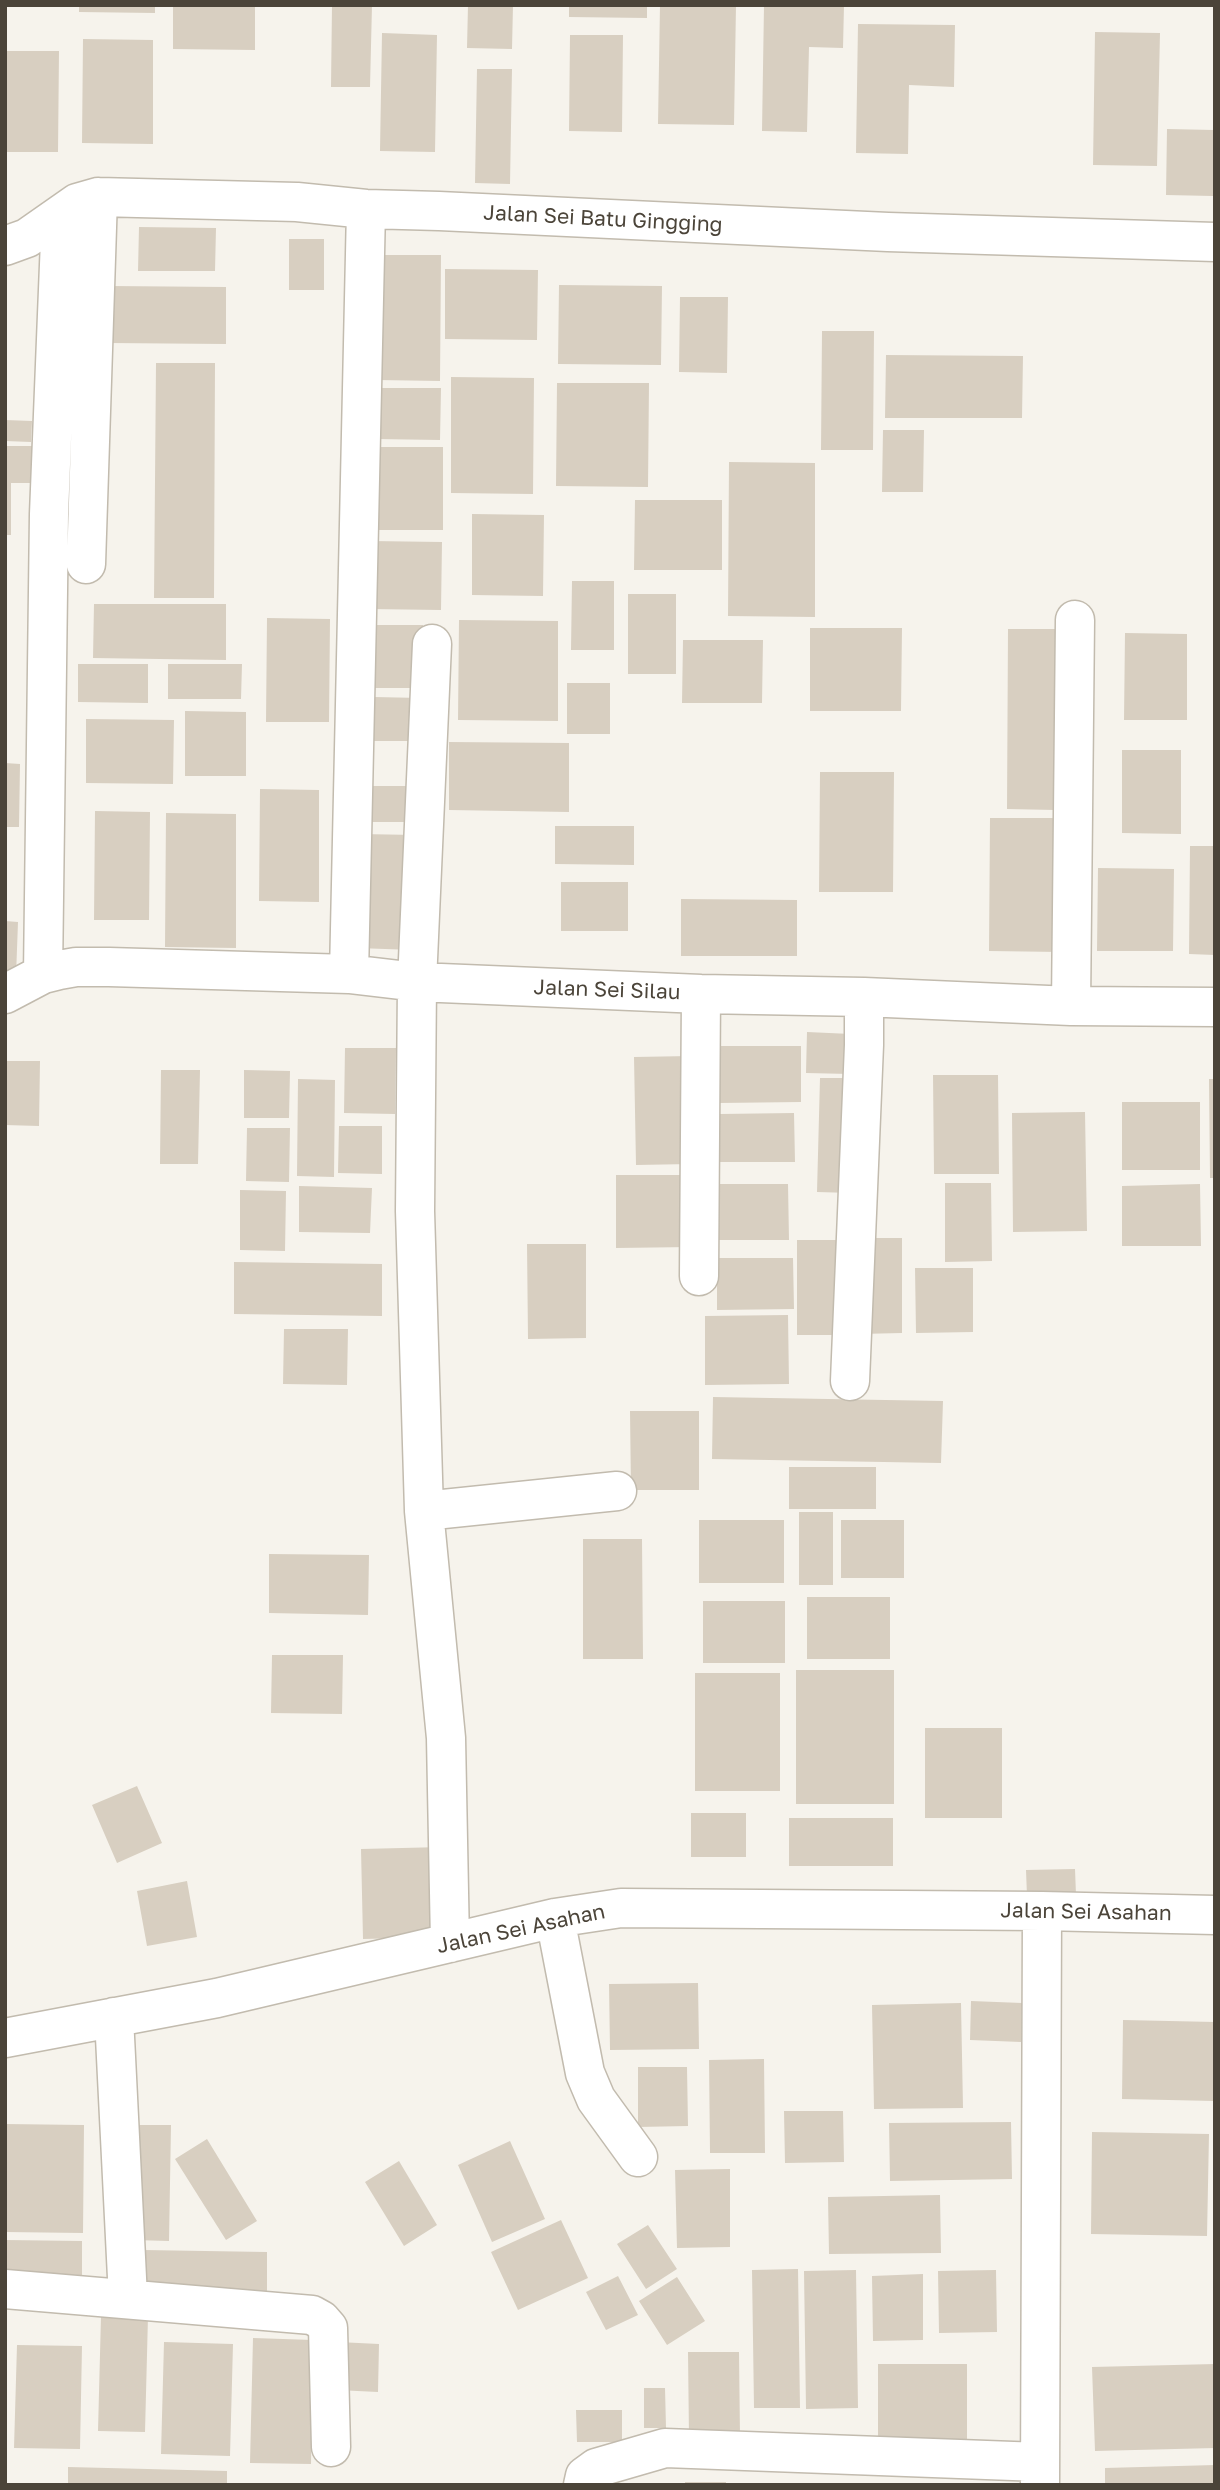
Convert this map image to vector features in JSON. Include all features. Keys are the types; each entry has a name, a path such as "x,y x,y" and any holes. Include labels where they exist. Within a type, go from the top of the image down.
{"street":[{"name":"Jalan Sei Batu Gingging","path":"5,246 27,238 77,203 98,197 297,202 366,209 874,232 1215,242"},
{"path":"86,564 98,197"},
{"path":"349,974 366,209"},
{"path":"43,974 49,514 61,215"},
{"path":"1071,1006 1075,620"},
{"path":"432,644 417,982 415,1211 424,1511 446,1738 450,1943"},
{"name":"Jalan Sei Silau","path":"5,994 43,974 76,967 349,974 417,982 701,994 864,997 1071,1006 1215,1007"},
{"path":"699,1276 701,994"},
{"path":"849,1381 864,997"},
{"path":"424,1511 617,1491"},
{"name":"Jalan Sei Asahan","path":"5,2038 217,1998 555,1918 621,1908 1215,1914"},
{"path":"583,2485 586,2476 596,2468 664,2448 1040,2474 1042,1911"},
{"path":"555,1918 586,2073 596,2099 638,2157"},
{"path":"114,2017 128,2298"},
{"path":"5,2289 312,2315 321,2320 327,2328 331,2447"}],"building":[{"path":"79,5 155,5 155,13 79,12"},
{"path":"173,5 255,5 255,50 173,49"},
{"path":"332,5 372,5 370,87 331,87"},
{"path":"468,5 513,5 512,49 467,48"},
{"path":"569,5 647,5 647,18 569,17"},
{"path":"660,5 736,5 734,125 658,124"},
{"path":"764,5 844,5 843,48 809,47 807,132 762,131"},
{"path":"858,24 955,25 954,87 909,85 908,154 856,153"},
{"path":"1095,32 1160,33 1157,166 1093,165"},
{"path":"382,33 437,35 435,152 380,151"},
{"path":"570,35 623,35 622,132 569,131"},
{"path":"83,39 153,40 153,144 82,143"},
{"path":"5,51 59,51 58,152 5,152"},
{"path":"477,69 512,69 510,184 475,183"},
{"path":"1167,129 1214,130 1213,196 1166,195"},
{"path":"139,227 216,228 215,271 138,271"},
{"path":"289,239 324,239 324,290 289,290"},
{"path":"378,255 441,255 440,381 377,380"},
{"path":"445,269 538,270 537,340 445,339"},
{"path":"559,285 662,286 661,365 558,364"},
{"path":"109,286 226,287 226,344 109,343"},
{"path":"680,297 728,297 727,373 679,372"},
{"path":"822,331 874,331 873,450 821,450"},
{"path":"886,355 1023,356 1022,418 885,418"},
{"path":"156,363 215,363 214,598 154,598"},
{"path":"451,377 534,378 533,494 451,493"},
{"path":"557,383 649,383 648,487 556,486"},
{"path":"376,388 441,388 440,440 376,439"},
{"path":"5,420 32,421 31,442 5,441"},
{"path":"883,430 924,430 923,492 882,492"},
{"path":"5,446 43,446 43,483 11,483 11,535 5,535"},
{"path":"371,447 443,447 443,530 370,530"},
{"path":"729,462 815,463 815,617 728,616"},
{"path":"635,500 722,500 722,570 634,570"},
{"path":"472,514 544,515 543,596 472,595"},
{"path":"370,541 442,542 441,610 369,609"},
{"path":"572,581 614,581 614,650 571,650"},
{"path":"628,594 676,594 676,674 628,674"},
{"path":"94,604 226,604 226,660 93,658"},
{"path":"267,618 330,619 329,722 266,722"},
{"path":"459,620 558,621 558,721 458,720"},
{"path":"366,625 423,625 423,688 366,688"},
{"path":"810,628 902,628 901,711 810,711"},
{"path":"1008,629 1057,629 1055,810 1007,809"},
{"path":"1125,633 1187,634 1187,720 1124,720"},
{"path":"683,640 763,640 762,703 682,703"},
{"path":"78,664 148,664 148,703 78,702"},
{"path":"168,664 242,664 241,699 168,699"},
{"path":"567,683 610,683 610,734 567,734"},
{"path":"374,697 421,698 420,741 374,741"},
{"path":"185,711 246,712 246,776 185,776"},
{"path":"86,719 174,720 173,784 86,783"},
{"path":"449,742 569,743 569,812 449,810"},
{"path":"1122,750 1181,750 1181,834 1122,833"},
{"path":"5,763 20,764 19,827 5,827"},
{"path":"820,772 894,772 893,892 819,892"},
{"path":"363,786 415,786 415,822 363,822"},
{"path":"260,789 319,790 319,902 259,901"},
{"path":"95,811 150,812 149,920 94,920"},
{"path":"166,813 236,814 236,948 165,947"},
{"path":"990,818 1063,818 1061,952 989,951"},
{"path":"555,826 634,826 634,865 555,864"},
{"path":"360,834 416,835 413,950 357,948"},
{"path":"1190,846 1215,846 1215,955 1189,954"},
{"path":"1098,868 1174,869 1173,951 1097,951"},
{"path":"561,882 628,882 628,931 561,931"},
{"path":"681,899 797,900 797,956 681,956"},
{"path":"5,921 18,922 16,976 5,975"},
{"path":"807,1032 851,1034 850,1074 806,1073"},
{"path":"719,1046 801,1046 801,1102 719,1103"},
{"path":"345,1048 396,1048 395,1114 344,1113"},
{"path":"691,1056 691,1164 636,1165 634,1057"},
{"path":"5,1061 40,1061 39,1126 5,1125"},
{"path":"161,1070 200,1070 198,1164 160,1164"},
{"path":"244,1070 290,1071 289,1118 244,1118"},
{"path":"933,1075 998,1075 999,1174 934,1174"},
{"path":"820,1078 854,1078 852,1193 817,1192"},
{"path":"298,1079 335,1080 334,1177 297,1176"},
{"path":"1209,1079 1215,1079 1215,1178 1210,1178"},
{"path":"1122,1102 1200,1102 1200,1170 1122,1170"},
{"path":"1085,1112 1087,1231 1013,1232 1012,1113"},
{"path":"794,1113 795,1162 720,1162 720,1114"},
{"path":"339,1126 382,1126 382,1174 338,1173"},
{"path":"247,1128 290,1128 289,1182 246,1181"},
{"path":"616,1175 691,1175 691,1247 616,1248"},
{"path":"945,1183 991,1183 992,1261 945,1262"},
{"path":"707,1184 788,1184 789,1240 707,1240"},
{"path":"1200,1184 1201,1246 1122,1246 1122,1186"},
{"path":"299,1186 372,1188 370,1233 299,1232"},
{"path":"240,1190 286,1191 285,1251 240,1250"},
{"path":"860,1238 902,1238 902,1333 860,1334"},
{"path":"797,1240 842,1240 843,1335 797,1335"},
{"path":"527,1244 586,1244 586,1338 528,1339"},
{"path":"717,1258 793,1258 794,1309 717,1310"},
{"path":"234,1262 382,1264 382,1316 234,1314"},
{"path":"915,1268 973,1268 973,1332 916,1333"},
{"path":"788,1315 789,1384 705,1385 705,1316"},
{"path":"284,1329 348,1329 347,1385 283,1384"},
{"path":"713,1397 943,1401 941,1463 712,1459"},
{"path":"630,1411 699,1411 699,1490 631,1490"},
{"path":"789,1467 876,1467 876,1509 789,1509"},
{"path":"799,1512 833,1512 833,1585 799,1585"},
{"path":"699,1520 784,1520 784,1583 699,1583"},
{"path":"841,1520 904,1520 904,1578 841,1578"},
{"path":"583,1539 642,1539 643,1659 583,1659"},
{"path":"269,1554 369,1555 368,1615 269,1613"},
{"path":"807,1597 890,1597 890,1659 807,1659"},
{"path":"703,1601 785,1601 785,1663 703,1663"},
{"path":"272,1655 343,1655 342,1714 271,1713"},
{"path":"796,1670 894,1670 894,1804 796,1804"},
{"path":"695,1673 780,1673 780,1791 695,1791"},
{"path":"925,1728 1002,1728 1002,1818 925,1818"},
{"path":"137,1786 162,1843 117,1863 92,1805"},
{"path":"691,1813 746,1813 746,1857 691,1857"},
{"path":"789,1818 893,1818 893,1866 789,1866"},
{"path":"443,1847 445,1937 363,1939 361,1849"},
{"path":"1075,1869 1076,1895 1027,1896 1026,1870"},
{"path":"187,1881 197,1937 147,1946 137,1891"},
{"path":"698,1983 699,2049 610,2050 609,1984"},
{"path":"971,2001 1022,2003 1021,2042 970,2040"},
{"path":"961,2003 963,2108 874,2109 872,2005"},
{"path":"1123,2020 1215,2022 1215,2101 1122,2099"},
{"path":"764,2059 765,2153 710,2153 709,2060"},
{"path":"638,2067 687,2067 688,2126 638,2127"},
{"path":"784,2111 843,2111 844,2162 785,2163"},
{"path":"1011,2122 1012,2179 890,2181 889,2123"},
{"path":"5,2124 84,2125 83,2233 5,2232"},
{"path":"135,2125 171,2125 169,2241 133,2240"},
{"path":"1092,2132 1209,2134 1207,2236 1091,2234"},
{"path":"207,2139 257,2221 226,2240 175,2159"},
{"path":"510,2141 545,2219 492,2242 458,2165"},
{"path":"399,2161 437,2225 404,2246 365,2182"},
{"path":"730,2169 730,2247 677,2248 675,2170"},
{"path":"940,2195 941,2253 829,2254 828,2197"},
{"path":"561,2220 588,2278 518,2310 491,2252"},
{"path":"648,2225 677,2269 646,2289 617,2244"},
{"path":"5,2240 82,2241 82,2275 5,2274"},
{"path":"143,2250 267,2252 267,2293 143,2292"},
{"path":"798,2269 800,2408 754,2408 752,2270"},
{"path":"856,2270 858,2408 806,2409 804,2271"},
{"path":"996,2270 997,2332 939,2333 938,2271"},
{"path":"923,2274 923,2340 873,2341 872,2276"},
{"path":"618,2276 638,2315 606,2330 586,2292"},
{"path":"677,2277 705,2321 667,2345 639,2301"},
{"path":"101,2316 148,2316 145,2432 98,2431"},
{"path":"253,2338 313,2340 311,2464 250,2463"},
{"path":"164,2342 233,2344 230,2456 161,2454"},
{"path":"338,2342 379,2344 378,2392 337,2390"},
{"path":"17,2345 82,2346 80,2449 14,2448"},
{"path":"688,2352 739,2352 740,2437 689,2438"},
{"path":"878,2364 967,2364 967,2444 878,2445"},
{"path":"1215,2364 1215,2448 1095,2451 1092,2367"},
{"path":"644,2388 665,2388 666,2428 644,2428"},
{"path":"576,2410 622,2410 622,2442 577,2442"},
{"path":"1215,2465 1215,2485 1105,2485 1105,2468"},
{"path":"68,2467 227,2471 227,2485 68,2485"},
{"path":"685,2482 726,2482 726,2485 685,2485"}]}
